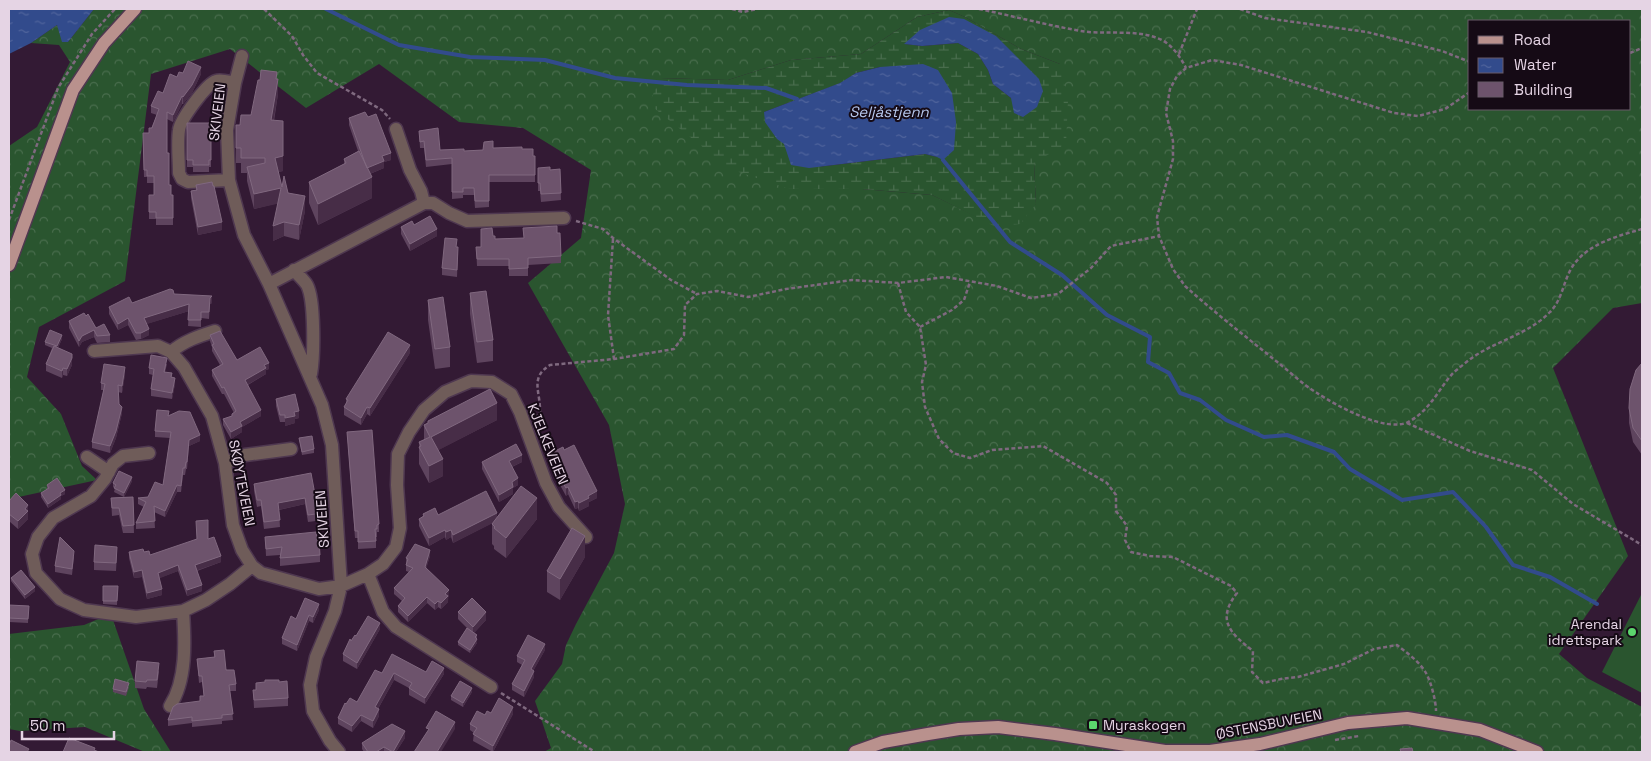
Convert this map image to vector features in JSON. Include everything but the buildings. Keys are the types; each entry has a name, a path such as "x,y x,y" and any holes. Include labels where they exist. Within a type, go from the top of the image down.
{"main road":[{"path":"9,265 73,90 104,43 135,9"},
{"name":"ØSTENSBUVEIEN","path":"855,752 883,742 959,729 998,727 1166,751 1210,751 1260,744 1348,723 1407,718 1480,730 1537,752"}],"street":[{"name":"SKIVEIEN","path":"242,56 235,82 227,130 229,180 244,235 269,284 322,404 332,445 341,586 336,611 316,657 310,686 313,712 330,741 339,752"},
{"path":"229,180 188,182 182,179 179,173 179,130 193,106 214,81 235,82"},
{"path":"396,129 424,203"},
{"path":"269,284 424,203 433,202 449,213 467,221 564,218"},
{"path":"294,270 307,284 311,298 310,377"},
{"path":"94,351 158,346 171,352 195,337 215,330"},
{"name":"SKØYTEVEIEN","path":"171,352 184,367 212,416 225,463 233,525 242,550 252,566"},
{"name":"KJELKEVEIEN","path":"341,586 368,574 383,564 396,547 400,528 397,485 398,454 409,432 424,410 445,392 471,381 492,382 511,394 546,483 559,507 586,537"},
{"path":"225,463 245,455 291,449"},
{"path":"150,453 123,456 114,464 91,496 53,518 38,537 32,554 36,573 60,599 84,610 136,617 183,611 214,594 252,566 261,573 319,589 341,586"},
{"path":"87,457 109,472"},
{"path":"368,574 383,612 396,628 491,687"},
{"path":"170,706 176,697 181,676 184,635 183,611"}],"path":[{"path":"264,9 292,36 302,56 317,73 382,110 391,119 396,129"},
{"path":"732,9 743,12 757,9"},
{"path":"979,9 1081,31 1107,34 1126,32 1158,38 1179,54 1186,68"},
{"path":"1179,54 1197,9"},
{"path":"1240,9 1265,18 1367,32 1442,51 1468,61"},
{"path":"1468,93 1445,109 1418,116 1394,113 1241,65 1212,60 1186,68 1177,76 1170,89 1166,113 1173,141 1173,159 1157,217 1160,236 1173,269 1184,286 1317,393 1365,418 1388,425 1407,422 1420,414 1436,398 1454,373 1469,360 1486,348 1544,318 1556,306 1571,268 1583,254 1620,236 1642,229"},
{"path":"564,218 603,228 613,238 671,280 697,294"},
{"path":"524,423 535,418 540,413 541,403 537,380 540,371 550,365 614,359 674,349 684,335 685,305 697,294 717,291 748,297 786,289 852,280 898,283 946,277 997,286 1031,298 1058,294 1091,268 1111,246 1160,236"},
{"path":"613,238 608,315 614,359"},
{"path":"920,327 952,310 964,300 970,282"},
{"path":"898,283 906,312 920,327 926,365 922,382 925,407 939,439 952,453 970,458 992,450 1044,446 1071,461 1106,483 1116,495 1116,511 1127,526 1125,540 1131,552 1150,556 1173,557 1231,586 1237,593 1228,604 1226,619 1232,634 1253,650 1252,672 1263,683 1298,677 1344,664 1374,649 1397,645 1410,655 1426,673 1436,703 1436,723"},
{"path":"1407,422 1470,451 1532,470 1574,504 1642,545"},
{"path":"491,687 595,752"},
{"path":"1330,741 1359,736"}],"green space":[{"path":"94,9 1642,9 1642,303 1613,308 1553,368 1628,556 1559,654 1587,678 1642,707 1642,752 544,752 551,748 535,701 562,664 566,645 614,553 625,504 609,425 528,283 581,238 591,170 523,128 459,122 379,64 306,108 230,49 151,74 125,281 39,327 27,377 61,414 82,466 97,480 14,498 9,504 9,146 37,127 70,62 59,45 31,43 57,25 68,42","holes":["949,10 1021,49 1060,64 1034,163 1036,204 996,226 932,195 862,189 661,78 728,80 791,60 861,54 917,17"]},
{"path":"949,10 1021,49 1060,64 1068,100 1066,144 1034,163 1036,204 1020,224 996,227 932,195 862,189 789,189 730,169 649,104 660,78 728,80 791,60 861,54 917,17","holes":["996,36 1023,117 1011,98 993,84 988,70 978,54 958,43 922,46 905,44","880,67 937,157 925,154 809,168 791,165 784,143 764,112 841,83 856,73"]},
{"name":"Arendal idrettspark","path":"1642,593 1642,693 1602,672"},
{"path":"108,615 113,620 144,709 171,752 145,752 85,727 20,731 9,729 9,634 84,625"}],"water":[{"path":"9,9 94,9 68,42 62,42 57,25 31,43 9,54"},
{"path":"949,17 964,19 996,36 1039,79 1043,91 1037,107 1023,117 1014,113 1011,98 993,84 988,70 978,54 958,43 922,46 904,44 920,30"},
{"name":"Seljåstjenn","path":"923,64 938,70 952,93 956,122 954,150 943,160 925,154 809,168 791,165 784,144 777,139 765,122 764,112 840,83 856,73 880,67"}],"waterway":[{"path":"326,9 399,45 470,57 545,60 615,78 687,85 766,88 797,99"},
{"path":"943,160 1010,242 1062,275 1107,315 1150,337 1148,362 1169,373 1180,393 1200,400 1226,420 1264,437 1287,435 1334,452 1350,469 1402,500 1453,492 1486,527 1513,565 1550,577 1597,604"}],"place":[{"name":"Arendal idrettspark","path":"1632,632"},
{"name":"Myraskogen","path":"1093,725"}]}
